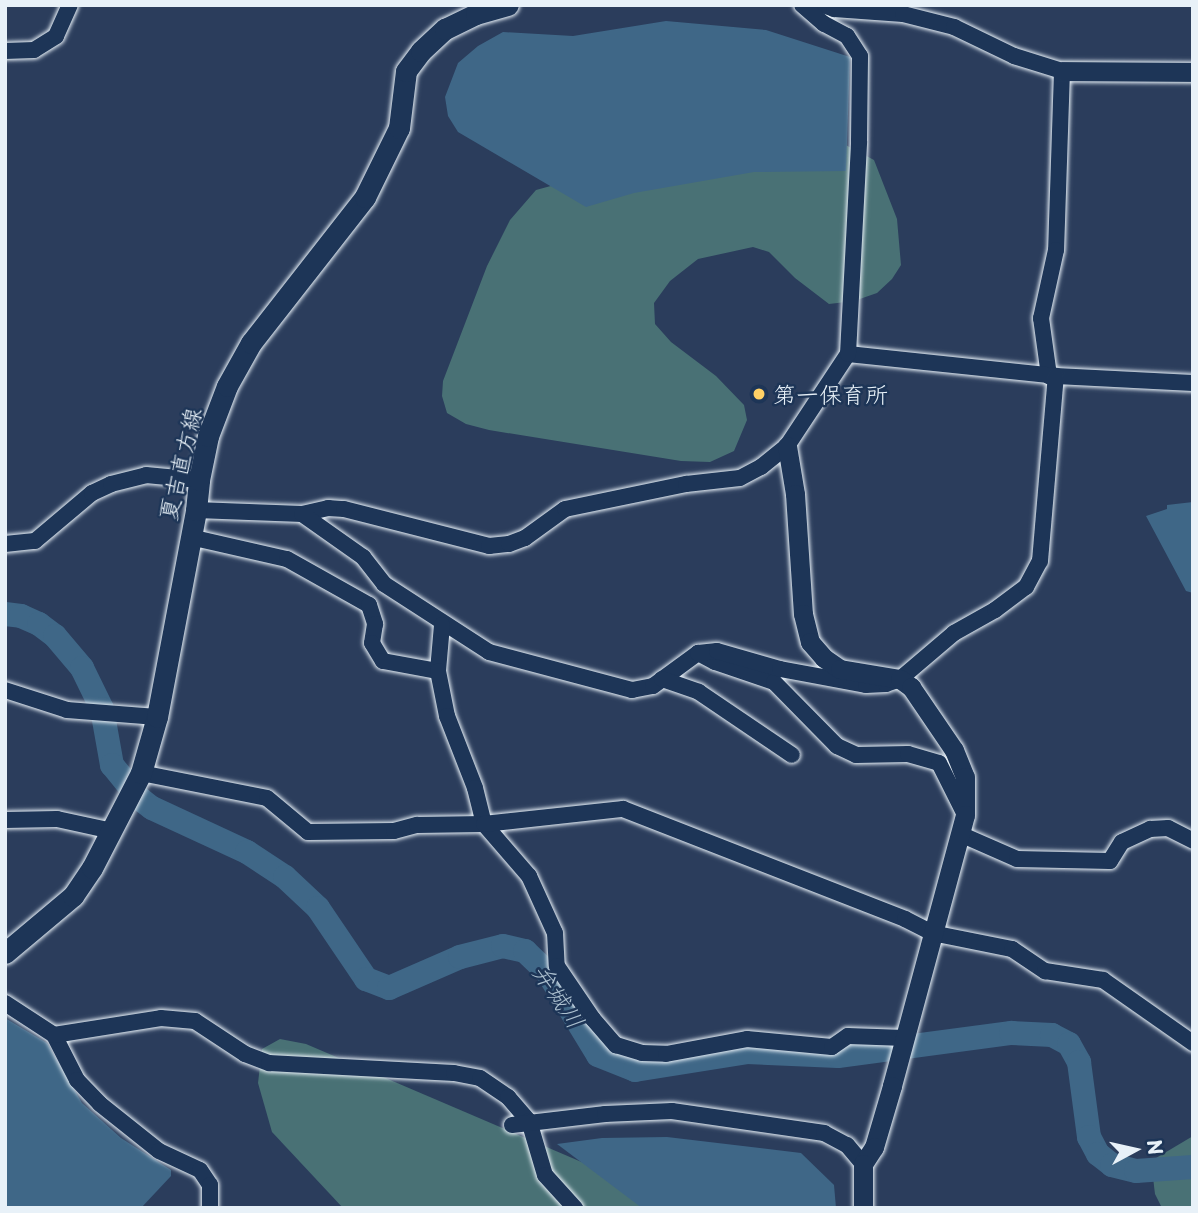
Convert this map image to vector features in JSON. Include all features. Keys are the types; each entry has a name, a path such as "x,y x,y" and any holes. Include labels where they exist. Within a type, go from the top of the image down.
{"main road":[{"name":"夏吉直方線","path":"5,953 73,896 116,823 141,773 157,717 196,510 198,480 208,436 227,386 251,343 365,197 399,128 406,71 421,51 445,29 476,14 508,5"}],"street":[{"path":"5,51 34,50 56,36 69,5"},
{"path":"196,510 302,514 328,508 344,509 489,546 509,544 525,538 565,509 686,484 740,478 761,467 787,446 848,354 859,141 860,56 847,36 824,24 802,5"},
{"path":"823,5 834,9 903,14 954,27 1014,56 1062,71 1193,72"},
{"path":"302,514 363,557 384,584 442,625 489,652 632,690 653,685 698,653 717,651 780,668 866,685 900,679 954,633 995,610 1026,587 1040,561 1052,376 1041,318 1056,250 1062,71"},
{"path":"848,354 1052,376 1193,383"},
{"path":"787,446 795,494 803,614 810,642 824,658 840,669 900,679 911,688 954,750 965,777 963,825 874,1147 863,1164 863,1208"},
{"path":"5,544 35,541 92,493 111,484 146,475 198,480"},
{"path":"190,537 287,559 369,605 375,624 372,643 383,661 438,671"},
{"path":"442,625 438,671 447,716 475,788 484,824 529,876 555,933 558,966 593,1019 616,1045 642,1053 666,1054 747,1039 832,1046 848,1036 905,1038"},
{"path":"698,653 715,662 774,682 837,746 856,755 908,754 939,763 963,825 1017,859 1110,861 1122,842 1150,830 1168,828 1193,841"},
{"path":"662,679 699,692 792,755"},
{"path":"5,691 67,710 157,717"},
{"path":"141,773 267,798 308,832 394,831 417,825 484,824 623,809 905,919 932,933 1012,949 1045,971 1103,980 1193,1043"},
{"path":"5,820 57,819 116,823"},
{"path":"5,1003 54,1035 77,1080 100,1104 159,1151 200,1170 210,1185 210,1208"},
{"path":"54,1035 161,1018 195,1021 245,1054 269,1063 454,1073 480,1078 508,1097 529,1121 545,1175 575,1208"},
{"path":"512,1125 529,1121 672,1111 824,1133 847,1145 863,1164"}],"green space":[{"path":"840,142 874,160 897,219 901,265 892,279 877,293 854,301 829,304 795,278 769,252 753,247 698,259 670,281 654,303 655,324 671,342 716,376 744,405 747,420 734,451 710,462 681,461 489,430 466,424 447,413 442,396 443,381 487,266 510,220 536,190 558,184"},
{"path":"280,1039 306,1044 689,1208 343,1208 272,1132 258,1083 262,1049"},
{"path":"1193,1136 1193,1208 1162,1208 1155,1194 1151,1161"}],"water":[{"path":"666,21 766,30 850,57 846,171 754,172 634,193 586,207 458,132 448,116 445,97 458,63 478,46 503,32 573,36"},
{"path":"1193,502 1193,593 1186,591 1146,516 1167,509 1167,505"},
{"path":"5,1018 47,1043 82,1103 121,1138 171,1170 171,1176 141,1208 5,1208"},
{"path":"667,1137 801,1153 834,1185 836,1208 642,1208 557,1144 602,1138"}],"waterway":[{"name":"弁城川","path":"5,614 21,616 39,624 55,636 82,668 102,709 112,765 139,798 152,808 247,852 285,877 318,908 366,979 389,988 460,957 503,946 525,951 548,973 598,1055 635,1070 747,1052 838,1056 1011,1033 1052,1035 1069,1044 1079,1062 1089,1137 1098,1154 1112,1165 1136,1171 1193,1167"}],"place":[{"name":"第一保育所","path":"759,394"}]}
